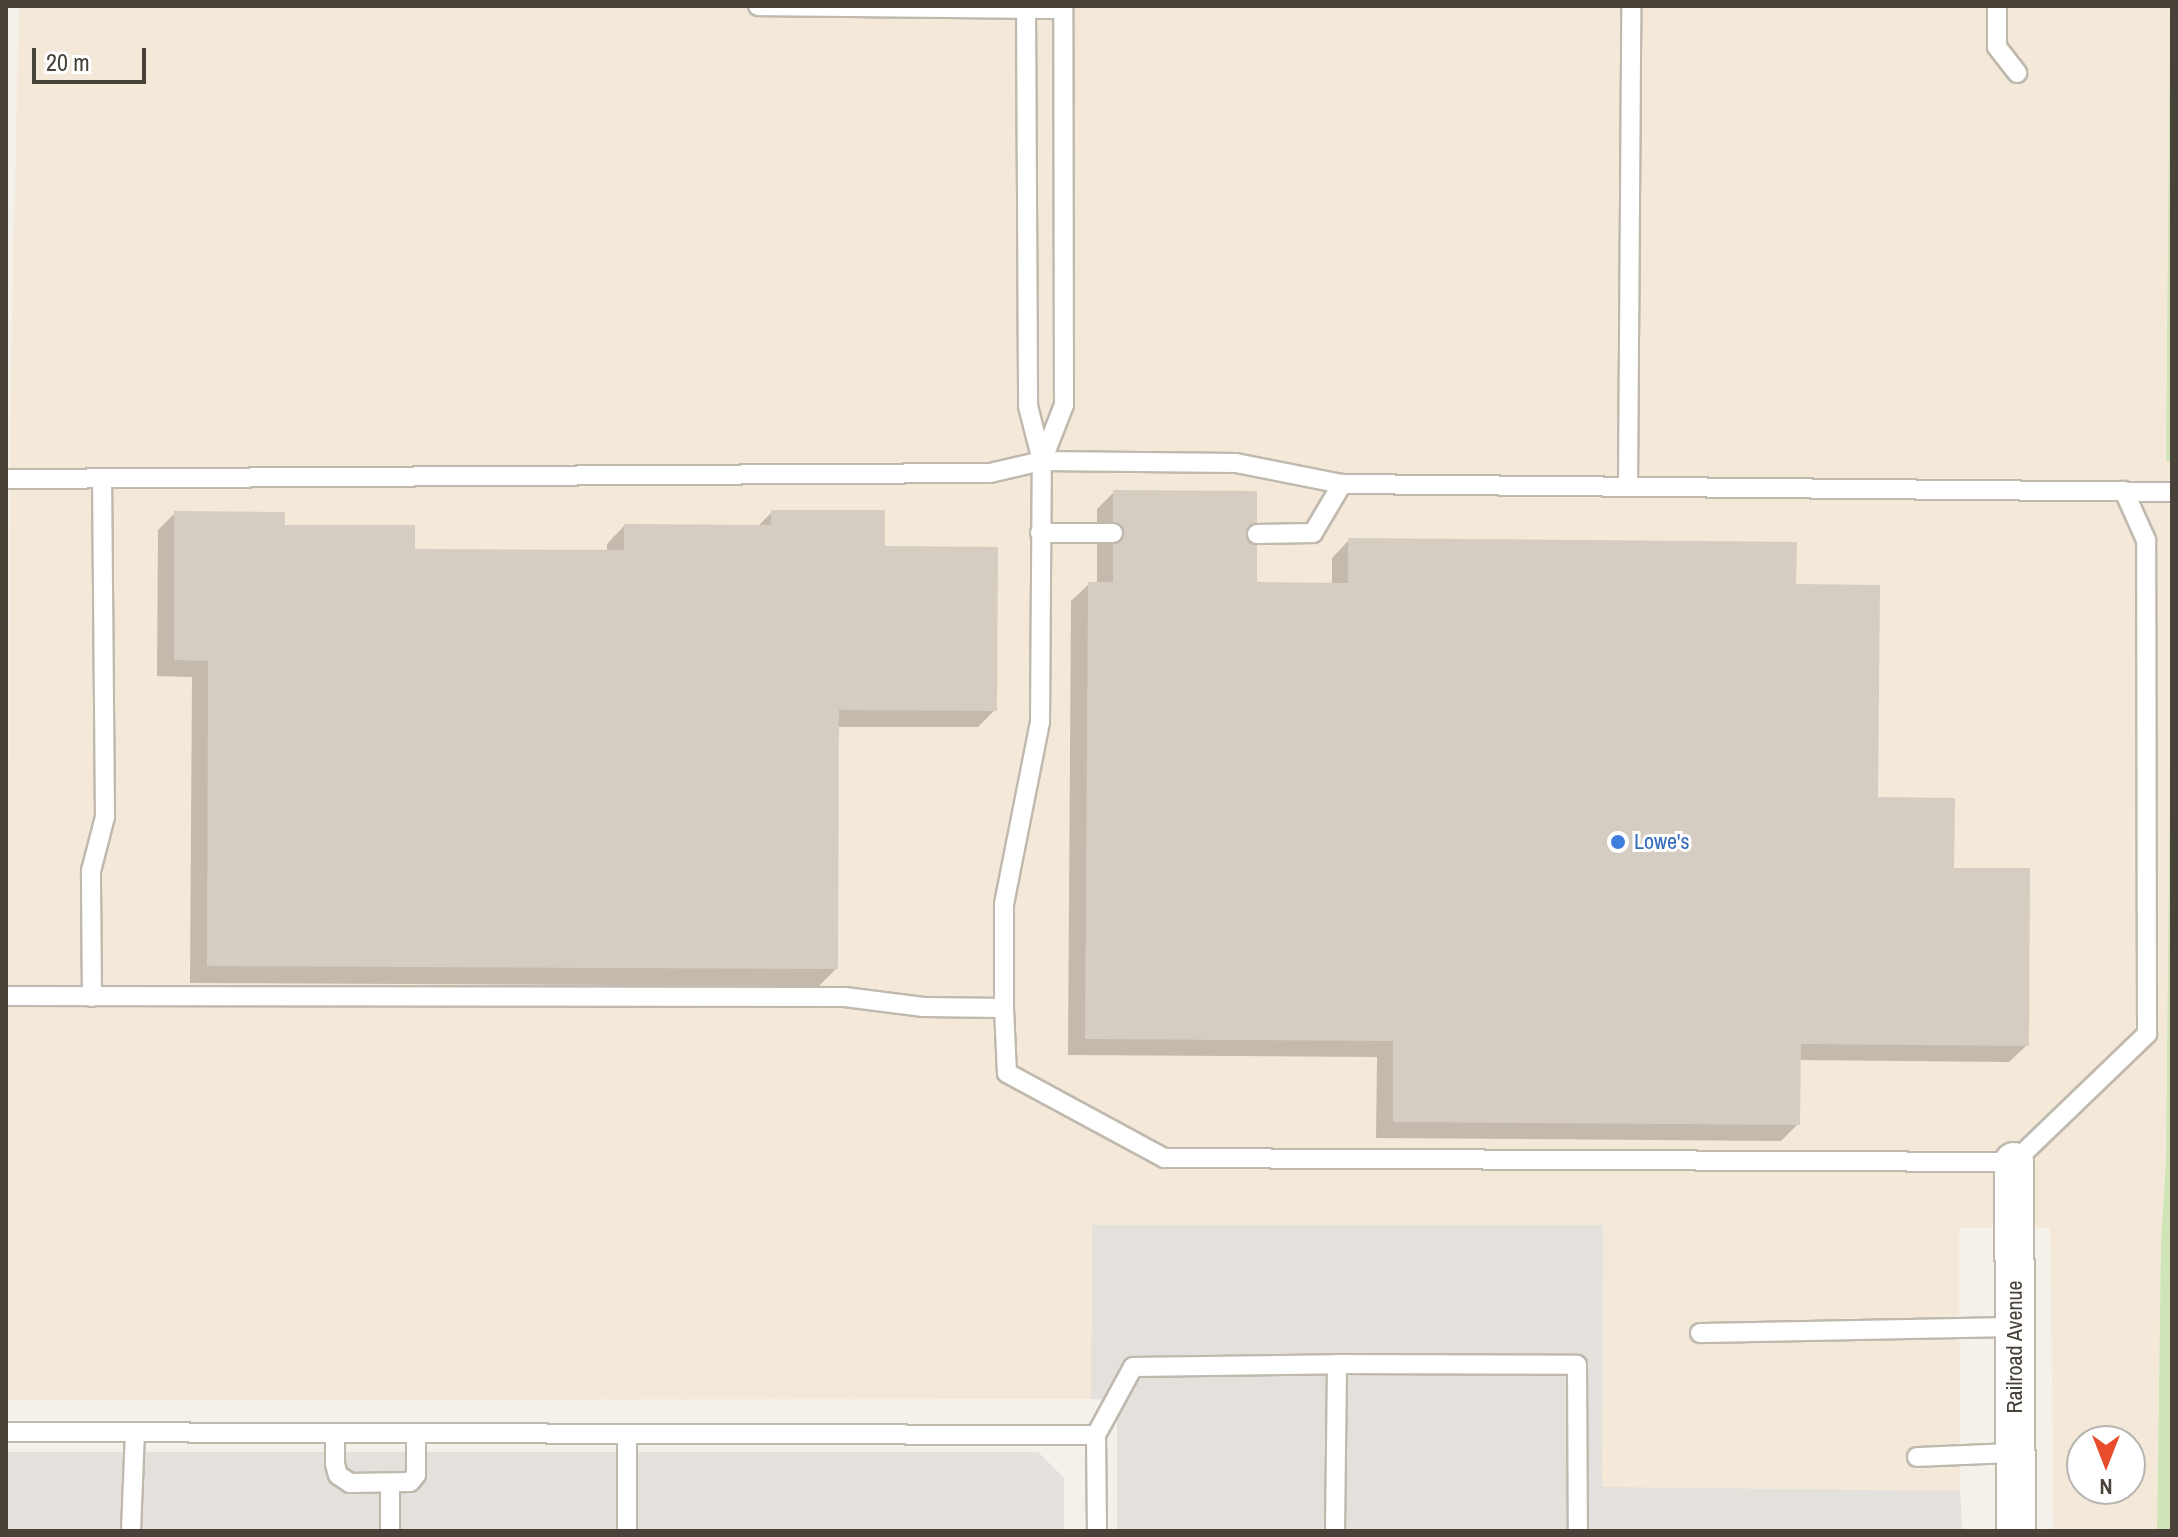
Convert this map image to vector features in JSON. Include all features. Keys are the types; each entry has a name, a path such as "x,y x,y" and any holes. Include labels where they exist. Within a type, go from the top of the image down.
{"street":[{"name":"Railroad Avenue","path":"2014,1162 2016,1531"}],"lane":[{"path":"758,6 1063,8 1064,405 1042,461"},
{"path":"1628,487 1631,6"},
{"path":"1997,6 1997,47 2017,73"},
{"path":"1026,8 1028,406 1042,461 1040,722 1004,904 1007,1073 1164,1158 2014,1162 2147,1034 2146,540 2124,491"},
{"path":"6,479 990,473 1042,461 1236,463 1342,484 2172,492"},
{"path":"92,997 91,871 105,817 102,479"},
{"path":"1257,534 1313,533 1342,484"},
{"path":"1040,533 1113,533"},
{"path":"6,996 845,997 923,1007 1004,1008"},
{"path":"1700,1333 2015,1327"},
{"path":"1335,1531 1337,1364"},
{"path":"1097,1531 1096,1435 1133,1367 1337,1364 1577,1365 1578,1531"},
{"path":"6,1432 1096,1435"},
{"path":"131,1531 135,1433"},
{"path":"335,1433 338,1475 350,1483 410,1482 416,1475 416,1433"},
{"path":"627,1434 627,1531"},
{"path":"1917,1457 2014,1453"},
{"path":"390,1483 390,1531"}],"shaded area":[{"path":"19,6 2170,6 2166,460 2172,461 2172,559 2166,1158 2161,1241 2157,1531 2054,1531 2050,1228 1959,1228 1960,1491 1602,1488 1603,1225 1092,1226 1091,1399 6,1400 10,405"},
{"path":"1092,1225 1603,1225 1602,1487 1960,1491 1962,1531 1117,1531 1117,1400 1091,1399"},
{"path":"6,1452 1038,1452 1064,1478 1064,1531 6,1531"}],"green space":[{"path":"2170,6 2172,461 2166,461"},
{"path":"2172,559 2172,1531 2157,1531 2161,1241 2166,1158"}],"building":[{"path":"1113,490 1257,491 1257,582 1348,583 1348,538 1797,542 1796,584 1880,585 1878,797 1955,798 1954,868 2030,868 2029,1046 1801,1044 1800,1125 1393,1122 1393,1041 1085,1039 1088,582 1113,582"},
{"path":"771,510 885,510 885,546 998,547 997,711 839,710 838,969 207,966 208,661 174,660 174,511 285,512 285,525 415,525 415,549 624,550 624,524 771,525"}],"place":[{"name":"Lowe's","path":"1618,842"}]}
